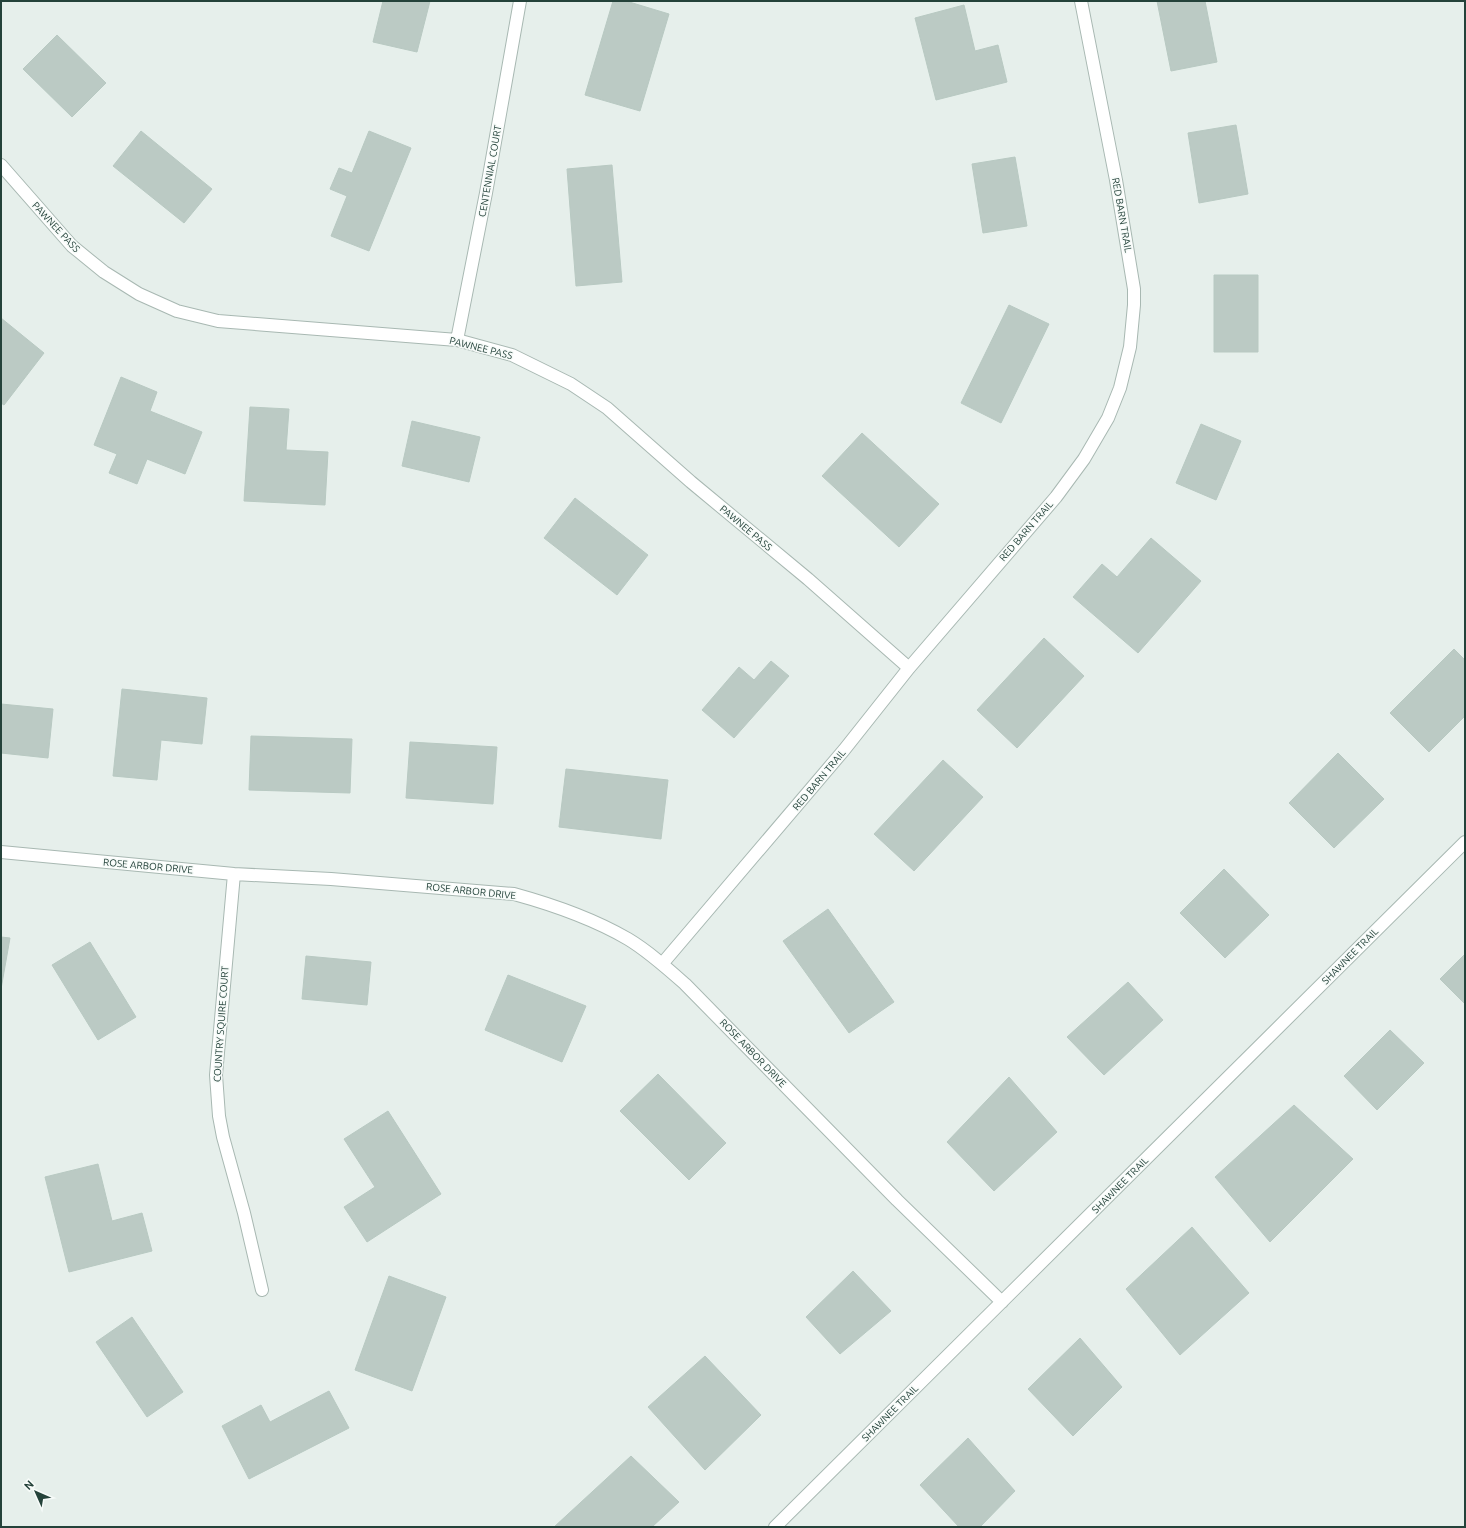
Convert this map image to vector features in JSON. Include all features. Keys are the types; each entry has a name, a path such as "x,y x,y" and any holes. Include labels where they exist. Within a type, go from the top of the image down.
{"street":[{"name":"CENTENNIAL COURT","path":"457,340 486,193 520,1"},
{"name":"RED BARN TRAIL","path":"662,964 844,750 909,668 1060,490 1084,459 1108,418 1120,388 1130,347 1134,289 1116,180 1081,1"},
{"name":"PAWNEE PASS","path":"1,165 72,246 98,268 140,294 178,310 218,321 457,340 512,355 571,384 607,408 691,482 808,579 909,668"},
{"name":"SHAWNEE TRAIL","path":"775,1527 1465,842"},
{"name":"ROSE ARBOR DRIVE","path":"1,852 234,874 331,878 514,894 543,902 587,918 629,940 662,964 685,984 897,1200 1002,1302"},
{"name":"COUNTRY SQUIRE COURT","path":"234,874 216,1075 219,1116 223,1137 244,1212 262,1290"}],"building":[{"path":"383,1 430,1 417,52 373,42"},
{"path":"613,1 626,1 669,14 640,111 585,95"},
{"path":"1157,1 1205,1 1217,62 1171,71"},
{"path":"964,5 975,51 998,45 1007,82 936,100 915,18"},
{"path":"57,35 106,83 72,117 23,69"},
{"path":"1236,125 1248,194 1199,203 1188,133"},
{"path":"141,131 212,189 184,223 113,166"},
{"path":"369,131 411,148 369,251 331,236 347,196 330,189 339,168 352,173"},
{"path":"1015,157 1027,226 983,233 972,164"},
{"path":"612,165 622,282 576,286 567,169"},
{"path":"1214,275 1258,275 1258,352 1214,352"},
{"path":"1009,305 1049,324 1001,423 961,403"},
{"path":"1,318 44,353 4,405 1,403"},
{"path":"121,377 157,392 150,411 202,432 185,474 147,459 137,484 109,473 117,454 94,445"},
{"path":"250,407 289,409 286,450 328,452 325,505 244,501"},
{"path":"412,421 480,437 469,482 402,466"},
{"path":"1201,424 1241,441 1216,500 1176,483"},
{"path":"862,433 939,504 899,547 822,476"},
{"path":"575,498 648,555 617,595 544,538"},
{"path":"1151,538 1201,581 1138,653 1073,597 1102,564 1117,577"},
{"path":"1044,638 1084,676 1017,748 977,710"},
{"path":"1454,649 1465,660 1465,716 1429,752 1390,713"},
{"path":"771,661 789,676 734,738 702,710 739,667 754,680"},
{"path":"122,689 207,698 202,744 161,740 157,780 113,776"},
{"path":"1,704 53,709 48,758 1,753"},
{"path":"251,736 352,739 350,793 249,790"},
{"path":"410,742 497,747 493,804 406,798"},
{"path":"1338,753 1384,799 1334,848 1289,803"},
{"path":"943,760 983,797 914,871 874,834"},
{"path":"566,769 668,780 661,839 559,827"},
{"path":"1224,869 1269,915 1225,958 1180,913"},
{"path":"828,909 894,1002 849,1033 783,941"},
{"path":"1,937 10,938 1,989"},
{"path":"90,942 136,1017 98,1040 52,965"},
{"path":"1465,954 1465,1004 1440,979"},
{"path":"306,956 371,962 367,1005 302,999"},
{"path":"508,975 586,1006 562,1062 485,1030"},
{"path":"1128,982 1163,1020 1104,1075 1067,1037"},
{"path":"1390,1030 1424,1063 1377,1110 1344,1076"},
{"path":"658,1074 726,1143 689,1180 620,1111"},
{"path":"1009,1077 1057,1132 994,1191 947,1142"},
{"path":"1294,1105 1353,1159 1270,1242 1215,1177"},
{"path":"388,1111 441,1194 367,1242 344,1207 375,1187 344,1139"},
{"path":"98,1164 112,1221 142,1213 152,1251 69,1272 45,1177"},
{"path":"1192,1227 1249,1293 1180,1355 1126,1289"},
{"path":"853,1271 891,1311 840,1354 806,1317"},
{"path":"389,1276 446,1297 412,1391 355,1370"},
{"path":"132,1317 183,1392 147,1417 96,1342"},
{"path":"1080,1338 1122,1387 1073,1436 1028,1389"},
{"path":"705,1356 761,1415 705,1470 648,1407"},
{"path":"329,1391 349,1428 249,1479 222,1426 261,1405 270,1422"},
{"path":"968,1438 1015,1491 980,1527 959,1527 920,1485"},
{"path":"631,1456 679,1502 652,1527 554,1527"}]}
